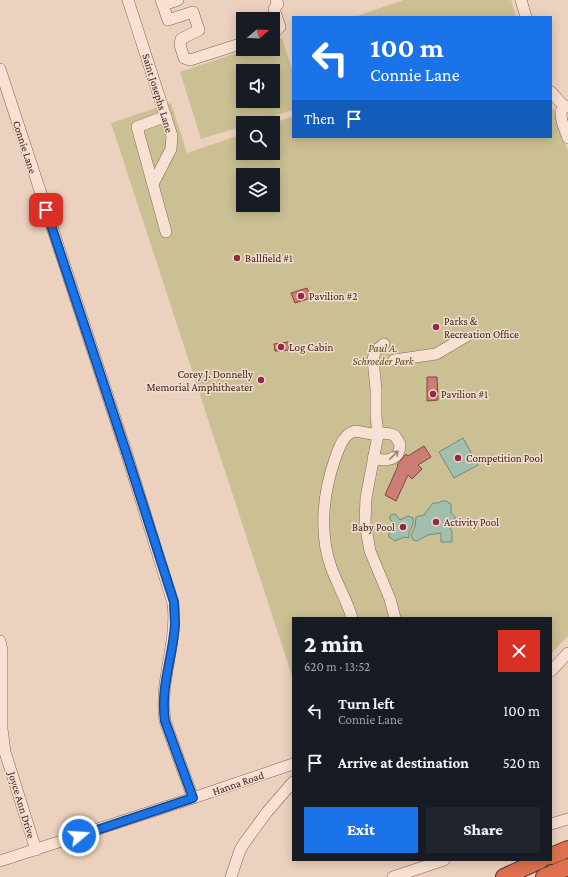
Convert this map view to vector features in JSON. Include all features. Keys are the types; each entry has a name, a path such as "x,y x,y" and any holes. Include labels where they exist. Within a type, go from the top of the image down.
{"highway":[{"path":"552,856 568,849"},
{"path":"504,877 540,861"},
{"path":"544,877 568,867"}],"street":[{"name":"Saint Josephs Lane","path":"128,0 172,136 171,149 153,184"},
{"path":"178,0 162,2 168,20 193,12 199,30 181,39 180,45 184,58 190,60 236,45"},
{"path":"275,12 274,9 278,4 276,0"},
{"path":"521,0 526,16"},
{"name":"Connie Lane","path":"0,70 174,602 175,624 163,696 163,709 165,721 193,798"},
{"path":"552,93 566,106 561,111 561,118 568,138"},
{"path":"166,116 136,127 166,232"},
{"path":"394,360 436,354 465,337"},
{"path":"384,344 375,351 373,360 378,436 366,498 365,523 370,551 390,599 395,617"},
{"path":"352,617 328,556 324,524 324,504 335,461 346,436 355,431 378,436 382,433 391,434 398,440 400,448 397,453 388,460 384,461 374,458"},
{"name":"Joyce Ann Drive","path":"0,641 2,650 3,740 36,850"},
{"path":"552,670 568,653"},
{"name":"Hanna Road","path":"0,861 292,764"},
{"path":"231,877 240,850 245,842 267,812 292,783"},
{"path":"552,824 568,819"},
{"path":"393,877 441,861"}],"green space":[{"path":"404,0 511,0 516,16 357,16"},
{"path":"282,38 292,69 292,110 274,116 236,116 236,128 201,139 180,72 236,53 236,56 280,56 280,39"},
{"name":"Paul A. Schroeder Park","path":"171,103 187,153 236,136 236,160 280,160 280,121 292,116 292,138 552,138 552,108 554,109 568,151 568,636 552,653 552,617 292,617 292,676 111,123"}],"shaded area":[{"name":"Competition Pool","path":"463,438 478,465 454,478 439,452"},
{"name":"Activity Pool","path":"446,501 451,504 451,513 455,517 455,524 450,528 452,532 452,542 441,542 441,533 428,535 417,541 413,540 411,535 415,527 416,517 424,515 433,503 439,503"},
{"name":"Baby Pool","path":"393,514 400,520 408,516 413,518 409,538 404,537 395,541 389,537 389,531 395,525 390,519 390,516"}],"building":[{"name":"Pavilion #2","path":"307,288 311,298 295,303 291,293"},
{"name":"Log Cabin","path":"288,342 289,350 275,351 274,344"},
{"name":"Pavilion #1","path":"427,377 437,377 438,400 427,401"},
{"path":"424,446 431,457 418,465 422,469 412,479 408,475 396,501 385,495 398,466 397,465 406,454 408,456"}],"place":[{"name":"Ballfield #1","path":"237,258"},
{"name":"Pavilion #2","path":"301,296"},
{"name":"Parks & Recreation Office","path":"436,327"},
{"name":"Log Cabin","path":"281,347"},
{"name":"Corey J. Donnelly Memorial Amphitheater","path":"261,380"},
{"name":"Pavilion #1","path":"433,394"},
{"name":"Competition Pool","path":"458,458"},
{"name":"Activity Pool","path":"436,522"},
{"name":"Baby Pool","path":"403,527"}],"route":[{"path":"46,210 174,602 175,624 163,696 163,709 165,721 193,798 79,836"}]}
